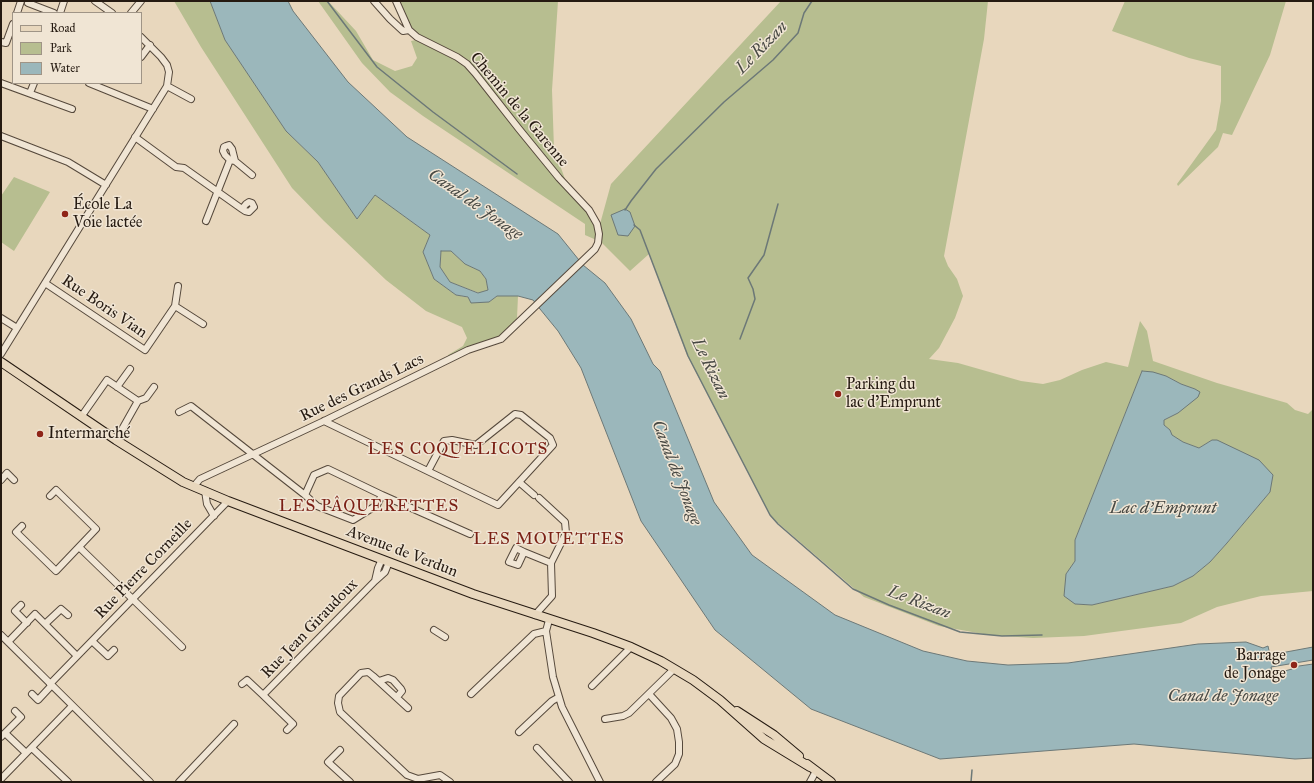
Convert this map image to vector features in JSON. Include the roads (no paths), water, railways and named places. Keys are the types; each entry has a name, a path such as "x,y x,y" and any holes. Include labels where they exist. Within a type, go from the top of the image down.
{"main road":[{"name":"Avenue de Verdun","path":"1,362 81,417 183,482 228,501 472,594 593,633 631,647 661,661 693,680 720,700 769,731 786,744 813,769 831,782"}],"street":[{"path":"17,12 21,1"},
{"path":"60,12 64,1"},
{"path":"95,1 111,12"},
{"path":"133,12 141,1"},
{"path":"374,1 403,31 409,30"},
{"name":"Chemin de la Garenne","path":"396,1 402,18 409,30 417,37 457,57 467,64 559,178 589,210 597,224 599,234 598,243 592,252"},
{"path":"28,3 51,12"},
{"path":"8,43 12,28"},
{"path":"1,354 167,86 169,72 167,65 142,38"},
{"path":"142,56 150,45"},
{"path":"1,83 72,109"},
{"path":"30,93 34,84"},
{"path":"91,84 153,109"},
{"path":"167,86 191,99"},
{"path":"1,136 68,162 106,185"},
{"path":"135,137 176,167 184,168 242,210"},
{"path":"206,221 232,160 252,175"},
{"name":"Rue des Grands Lacs","path":"194,486 200,479 324,421 468,350 501,339 592,252"},
{"name":"Rue Boris Vian","path":"45,283 146,350 175,306 178,286"},
{"path":"175,306 203,324"},
{"path":"1,318 17,328"},
{"path":"117,387 130,369"},
{"path":"81,417 107,380 138,401"},
{"path":"116,440 138,401 146,398 154,387"},
{"path":"179,412 191,406 317,506 353,520 377,504 382,495"},
{"path":"324,421 498,505 553,445 550,438 521,415 515,414 476,446 452,440 444,442 428,471"},
{"path":"305,495 314,475 328,469 470,534"},
{"path":"1,480 8,473 14,480"},
{"path":"519,482 565,522 566,533 551,563 552,596 535,614"},
{"path":"22,526 16,532 56,571 96,529 56,490 50,496"},
{"name":"Rue Pierre Corneille","path":"205,491 207,504 214,516"},
{"name":"Rue Pierre Corneille","path":"32,694 38,700 92,640 228,501"},
{"path":"79,547 182,647"},
{"path":"524,552 551,563"},
{"name":"Rue Jean Giraudoux","path":"263,695 384,572 385,561"},
{"path":"21,605 15,611 27,623"},
{"path":"45,624 61,608 68,615"},
{"path":"8,642 35,614 77,656"},
{"path":"549,620 546,631 553,677 559,697 575,735 600,782"},
{"path":"434,630 445,637"},
{"path":"471,694 534,634 546,631"},
{"path":"1,635 150,782"},
{"name":"Rue Pierre Corneille","path":"92,640 108,656 114,650"},
{"path":"592,686 631,647"},
{"path":"605,719 623,716 629,713 674,669"},
{"path":"408,708 368,672 361,673 339,696 338,704 340,712 407,775 418,779 440,776 450,782"},
{"path":"379,681 388,678 393,680 402,691 397,697"},
{"name":"Rue Jean Giraudoux","path":"242,684 247,680 293,724 287,730"},
{"path":"648,694 671,718 677,729 679,742 679,754 675,764 656,782"},
{"path":"519,732 552,701 559,697"},
{"path":"1,779 72,706"},
{"path":"15,711 21,717 3,735 26,753"},
{"path":"179,782 234,724"},
{"path":"32,748 68,782"},
{"path":"537,748 569,782"},
{"path":"340,750 328,762 350,782"},
{"path":"810,782 813,769"}],"water":[{"name":"Canal de Jonage","path":"210,1 288,1 293,11 348,82 407,137 558,234 583,265 605,283 631,319 653,364 660,371 714,502 752,555 835,615 923,651 967,661 1008,665 1068,663 1198,644 1246,642 1263,648 1268,646 1270,655 1313,647 1313,660 1271,667 1272,671 1280,670 1281,672 1292,669 1292,667 1313,664 1313,758 1295,759 1134,744 940,759 811,709 715,630 641,521 581,368 558,331 533,300 518,296 497,296 489,302 471,303 468,297 456,295 434,279 423,252 430,235 375,195 357,219 318,162 286,131 225,40","holes":["441,251 451,251 465,264 480,271 486,279 488,290 478,293 450,282 440,267"]},
{"path":"625,209 630,212 635,226 628,236 618,235 611,215"},
{"name":"Lac d'Emprunt","path":"1142,371 1153,372 1166,376 1200,392 1198,397 1178,413 1164,420 1164,425 1170,430 1172,435 1183,442 1199,448 1212,440 1217,440 1259,460 1273,475 1270,492 1210,562 1193,576 1173,586 1092,605 1075,604 1064,596 1066,574 1075,561 1075,540"}],"waterway":[{"path":"327,1 377,67 433,112 517,174"},
{"name":"Le Rizan","path":"625,210 656,169 724,102 773,60 798,33 804,13 812,1"},
{"path":"740,339 755,299 753,289 748,278 764,255 778,204"},
{"name":"Le Rizan","path":"634,225 640,230 688,356 770,515 778,524 853,589 889,605 960,632 1002,636 1042,635"},
{"path":"971,782 972,770"}],"place":[{"name":"École La Voie lactée","path":"65,214"},
{"name":"Parking du lac d'Emprunt","path":"838,394"},
{"name":"Intermarché","path":"40,434"},
{"name":"Barrage de Jonage","path":"1294,665"}],"district":[{"name":"LES COQUELICOTS","path":"458,450"},
{"name":"LES PÂQUERETTES","path":"369,507"},
{"name":"LES MOUETTES","path":"549,540"}]}
